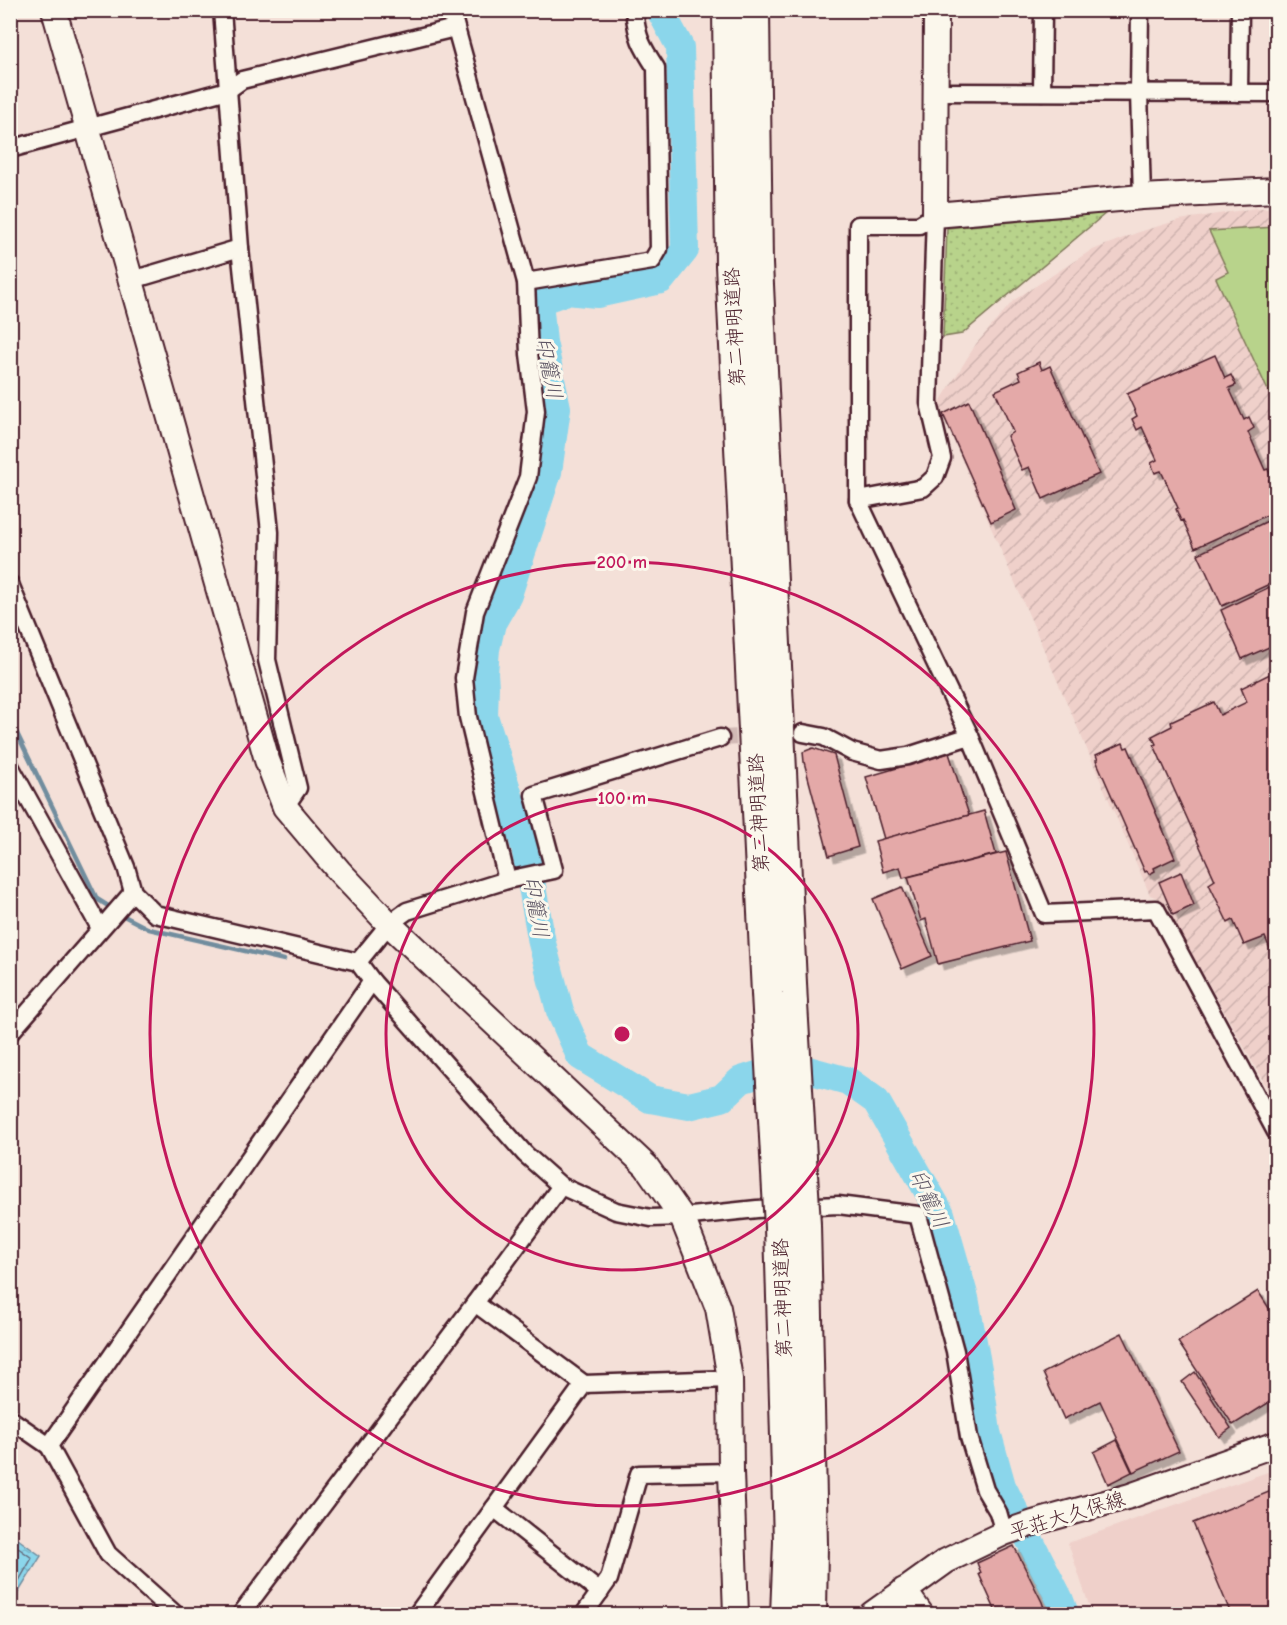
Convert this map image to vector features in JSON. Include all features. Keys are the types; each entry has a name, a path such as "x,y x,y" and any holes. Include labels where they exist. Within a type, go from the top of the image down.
{"highway":[{"name":"第二神明道路","path":"728,10 731,265 780,999 812,1544 811,1614"},
{"name":"第二神明道路","path":"754,10 757,264 780,999"},
{"name":"第二神明道路","path":"786,1614 789,1541 792,1226"}],"street":[{"path":"54,10 267,760 285,807 339,871 389,924 646,1166 682,1217 718,1308 730,1379 736,1614"},
{"path":"222,10 240,248 270,532 267,660 298,788 285,807"},
{"path":"451,10 526,282 529,354 536,411 528,477 475,612 464,678 468,717 507,880"},
{"path":"526,282 652,261 659,249 656,68 639,40 634,10"},
{"path":"858,500 923,488 935,477 942,458 929,403 935,214 936,10"},
{"path":"1042,92 1043,10"},
{"path":"1140,10 1139,92 1142,197"},
{"path":"1239,93 1240,10"},
{"path":"10,149 228,90 242,80 455,28"},
{"path":"935,92 1276,93"},
{"path":"1276,190 1142,197 935,214 919,225 858,225 858,500 970,736 1044,914 1156,909 1276,1132"},
{"path":"132,280 240,248"},
{"path":"10,584 126,867 133,892 155,914 358,962 372,981 525,1154 561,1186 616,1210 651,1218 838,1205 918,1215 955,1351 969,1437 986,1490 998,1512 1016,1529"},
{"path":"803,734 825,737 852,752 881,760 908,756 970,736"},
{"path":"358,962 389,924 407,911 507,880 554,870 534,795 720,738"},
{"path":"10,766 100,928"},
{"path":"10,1033 133,892"},
{"path":"49,1446 372,981"},
{"path":"243,1614 561,1186"},
{"path":"475,1303 584,1384 730,1379"},
{"path":"423,1612 494,1508 584,1384"},
{"path":"10,1419 49,1446 108,1554 175,1614"},
{"name":"平荘大久保線","path":"872,1614 946,1561 1016,1529 1130,1496 1276,1444"},
{"path":"585,1614 609,1580 639,1474 731,1472"},
{"path":"494,1508 600,1592"},
{"path":"904,1590 921,1614"}],"shaded area":[{"path":"1256,208 1276,208 1276,1104 1162,900 1150,895 938,405 976,344 1014,300 1090,251 1139,232 1179,220"},
{"path":"1276,1469 1276,1614 1092,1614 1068,1543"}],"green space":[{"path":"1106,213 962,334 943,337 947,228"},
{"path":"1276,227 1276,408 1216,278 1228,272 1209,231"}],"water":[{"path":"11,1534 41,1556 18,1593 17,1614 11,1614"}],"building":[{"path":"1215,355 1225,378 1231,375 1236,385 1229,388 1244,420 1249,417 1254,428 1248,432 1265,470 1268,469 1272,479 1269,480 1276,497 1276,511 1195,548 1183,520 1181,521 1176,509 1178,508 1161,471 1155,473 1151,463 1157,460 1142,427 1137,430 1132,419 1137,416 1127,394"},
{"path":"1039,362 1042,370 1050,366 1099,474 1043,499 1029,467 1022,470 1007,436 1013,432 995,391 1021,379 1018,372"},
{"path":"969,401 1016,510 991,522 943,414"},
{"path":"1276,517 1276,581 1222,606 1198,554"},
{"path":"1276,584 1276,644 1242,659 1221,610"},
{"path":"1276,671 1276,963 1265,937 1244,945 1233,920 1228,923 1209,884 1215,880 1152,736 1172,726 1171,722 1214,702 1220,715 1247,702 1241,688"},
{"path":"1123,743 1125,748 1128,747 1175,858 1154,868 1155,871 1149,874 1145,872 1096,760 1098,760 1096,755"},
{"path":"813,748 834,755 858,847 829,856 804,762 803,752"},
{"path":"949,753 969,815 884,839 866,777"},
{"path":"984,811 996,854 903,878 900,867 883,872 875,841"},
{"path":"1006,852 1030,941 938,964 926,919 921,921 908,877"},
{"path":"1181,872 1194,905 1173,915 1159,882"},
{"path":"902,887 932,956 902,969 873,899"},
{"path":"1258,1291 1276,1319 1276,1398 1233,1425 1178,1342"},
{"path":"1122,1333 1179,1451 1133,1472 1100,1401 1064,1419 1043,1373"},
{"path":"1195,1372 1231,1428 1219,1437 1182,1382"},
{"path":"1117,1440 1132,1472 1108,1484 1094,1452"},
{"path":"1276,1489 1276,1614 1231,1614 1193,1523"},
{"path":"1014,1546 1046,1614 997,1614 979,1574 981,1573 977,1563"}],"waterway":[{"name":"印籠川","path":"660,10 680,47 685,250 661,280 597,294 567,291 539,301 543,342 557,408 548,472 508,595 492,623 486,649 484,716 525,847 542,943 560,1011 580,1056 650,1099 689,1106 722,1098 741,1080 760,1074 808,1070 848,1081 876,1101 941,1214 965,1298 987,1432 1002,1486 1065,1614"},
{"path":"10,719 97,899 113,909"},
{"path":"120,914 149,929 284,960"}],"tunnel":[{"path":"720,738 761,736"}]}
